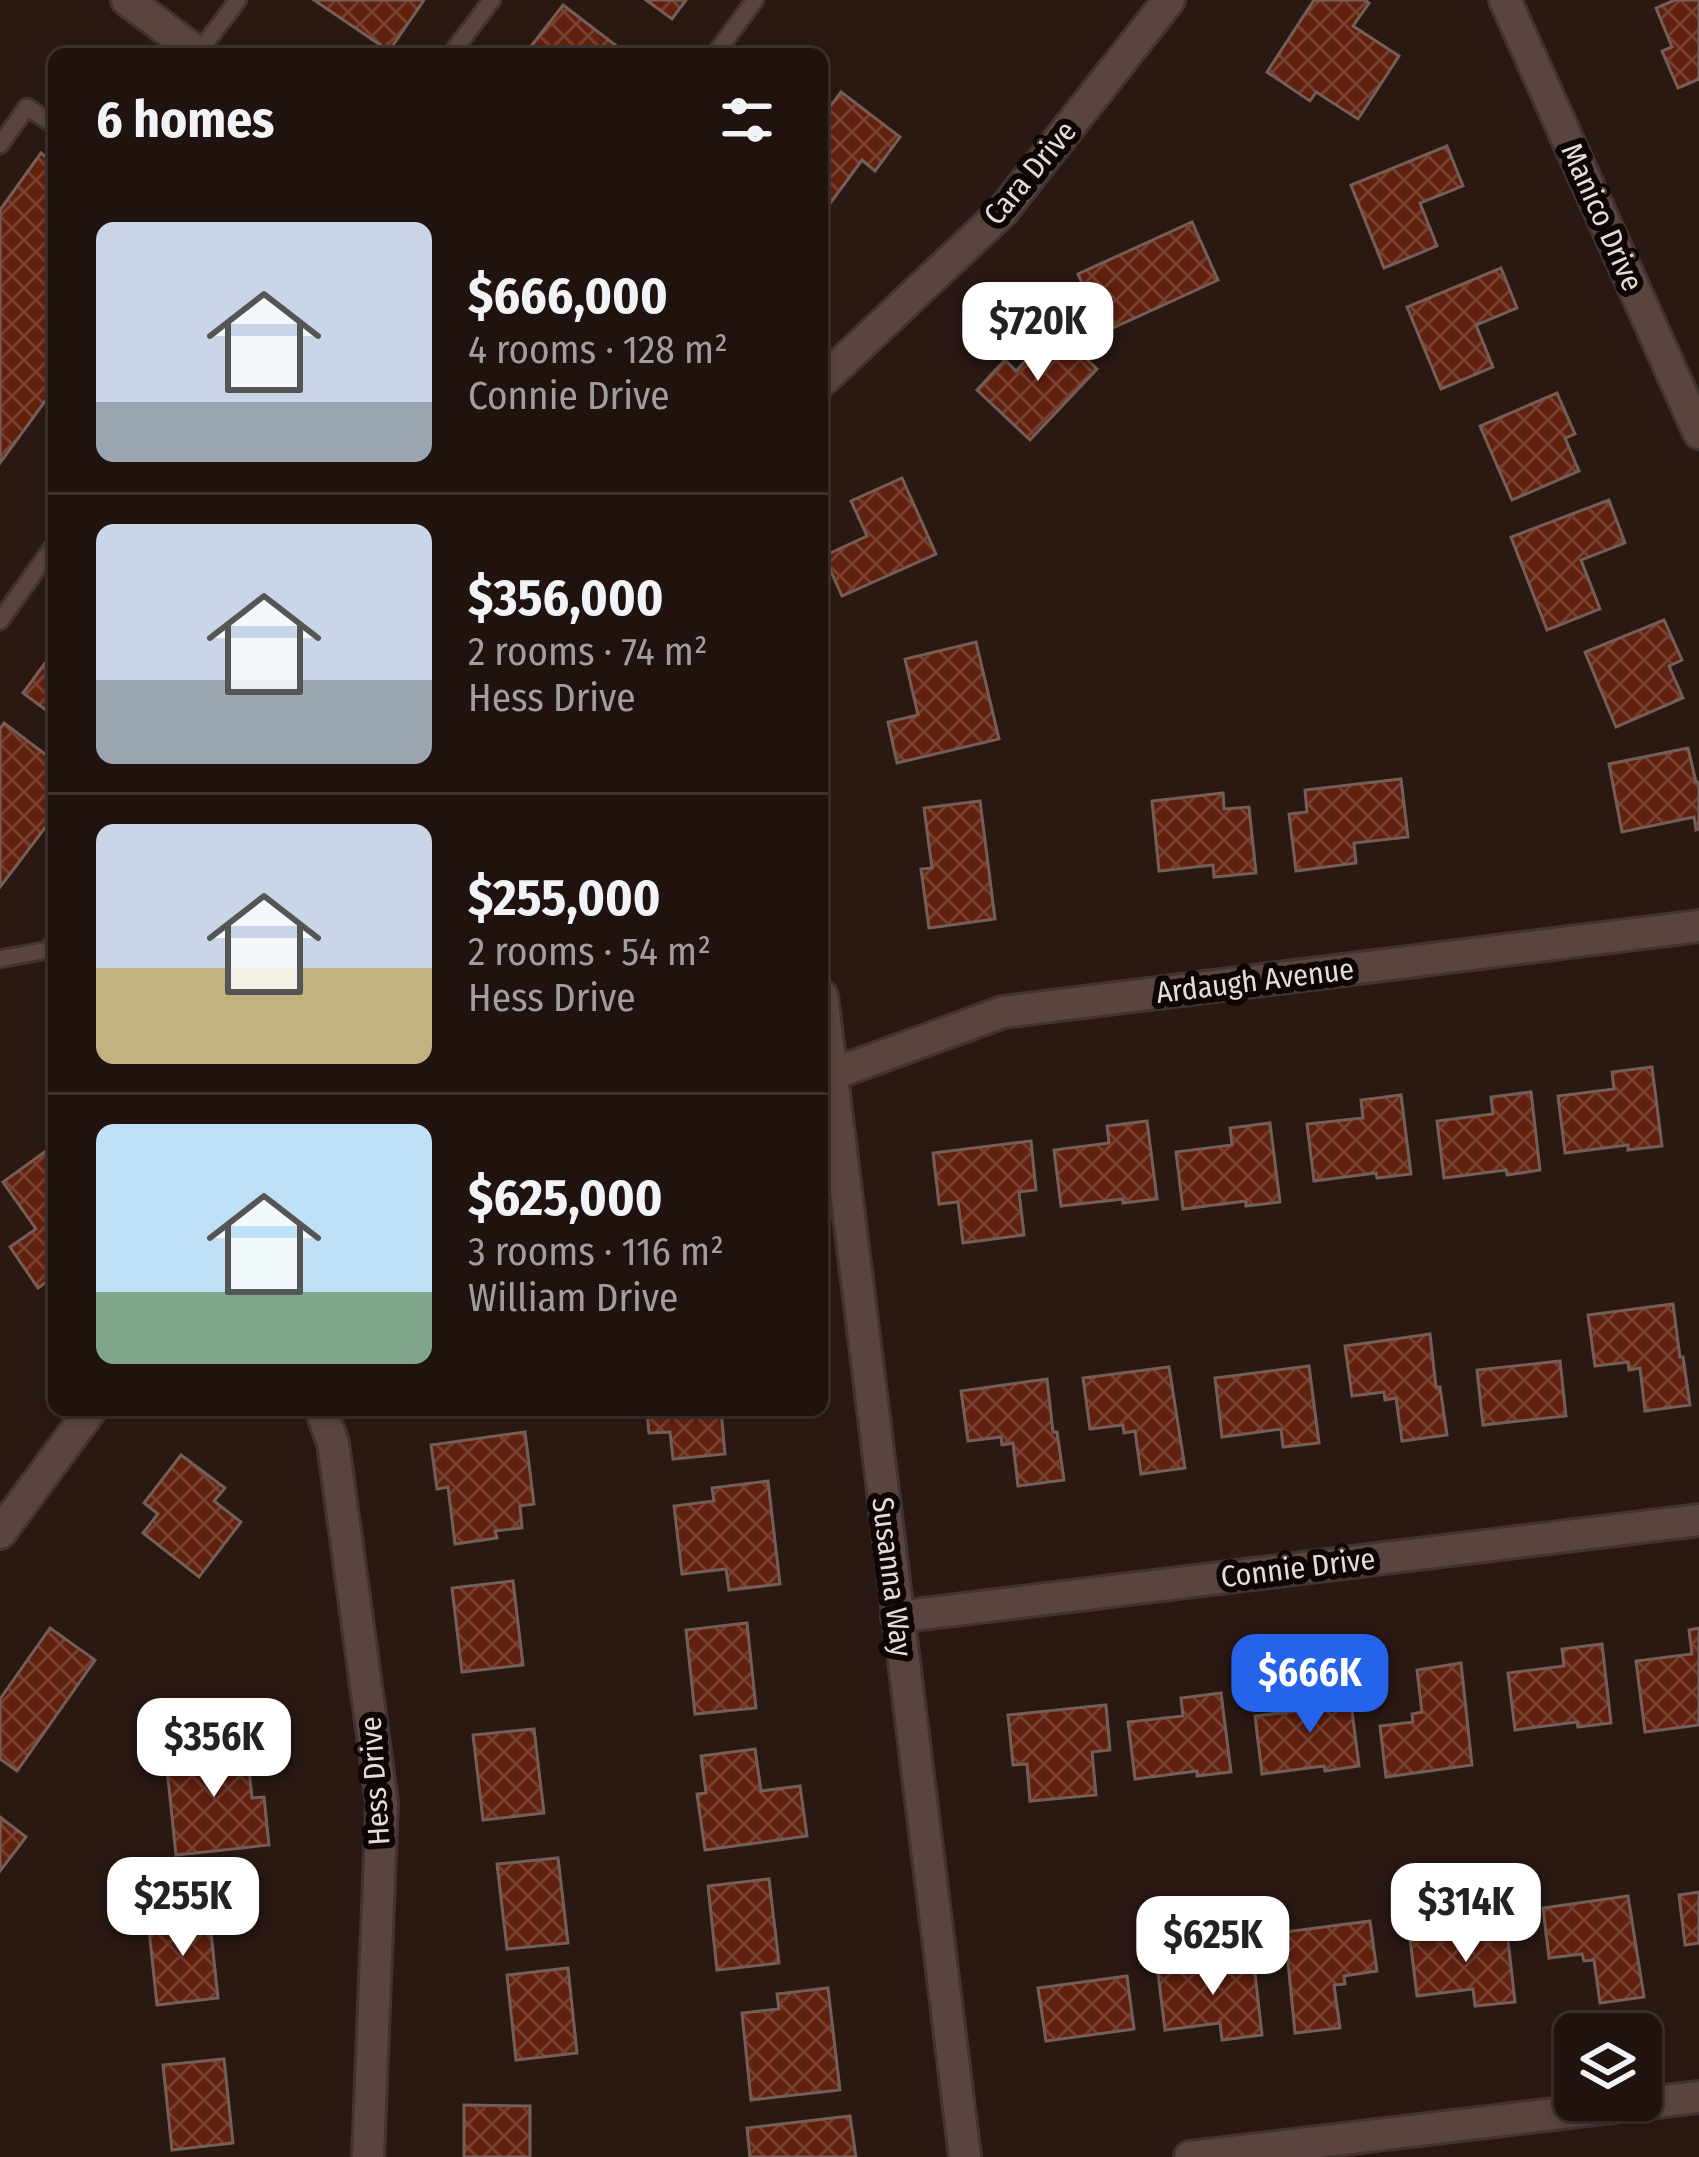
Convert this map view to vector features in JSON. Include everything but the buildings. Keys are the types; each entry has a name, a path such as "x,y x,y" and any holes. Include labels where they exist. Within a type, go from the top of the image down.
{"street":[{"path":"127,0 190,48"},
{"name":"Cara Drive","path":"828,375 1002,212 1169,0"},
{"name":"Manico Drive","path":"1505,0 1699,433"},
{"name":"Ardaugh Avenue","path":"828,1075 1004,1012 1699,926"},
{"name":"Susanna Way","path":"828,1091 964,2157"},
{"path":"0,1533 87,1416"},
{"name":"Hess Drive","path":"323,1416 334,1443 382,1803 368,2157"},
{"name":"Connie Drive","path":"897,1617 1699,1520"},
{"path":"1190,2157 1699,2097"}],"lane":[{"path":"202,48 238,0"},
{"path":"456,48 492,0"},
{"path":"719,48 755,0"},
{"path":"0,145 27,107 48,121"},
{"path":"0,621 48,553"},
{"path":"0,958 48,950"}]}
